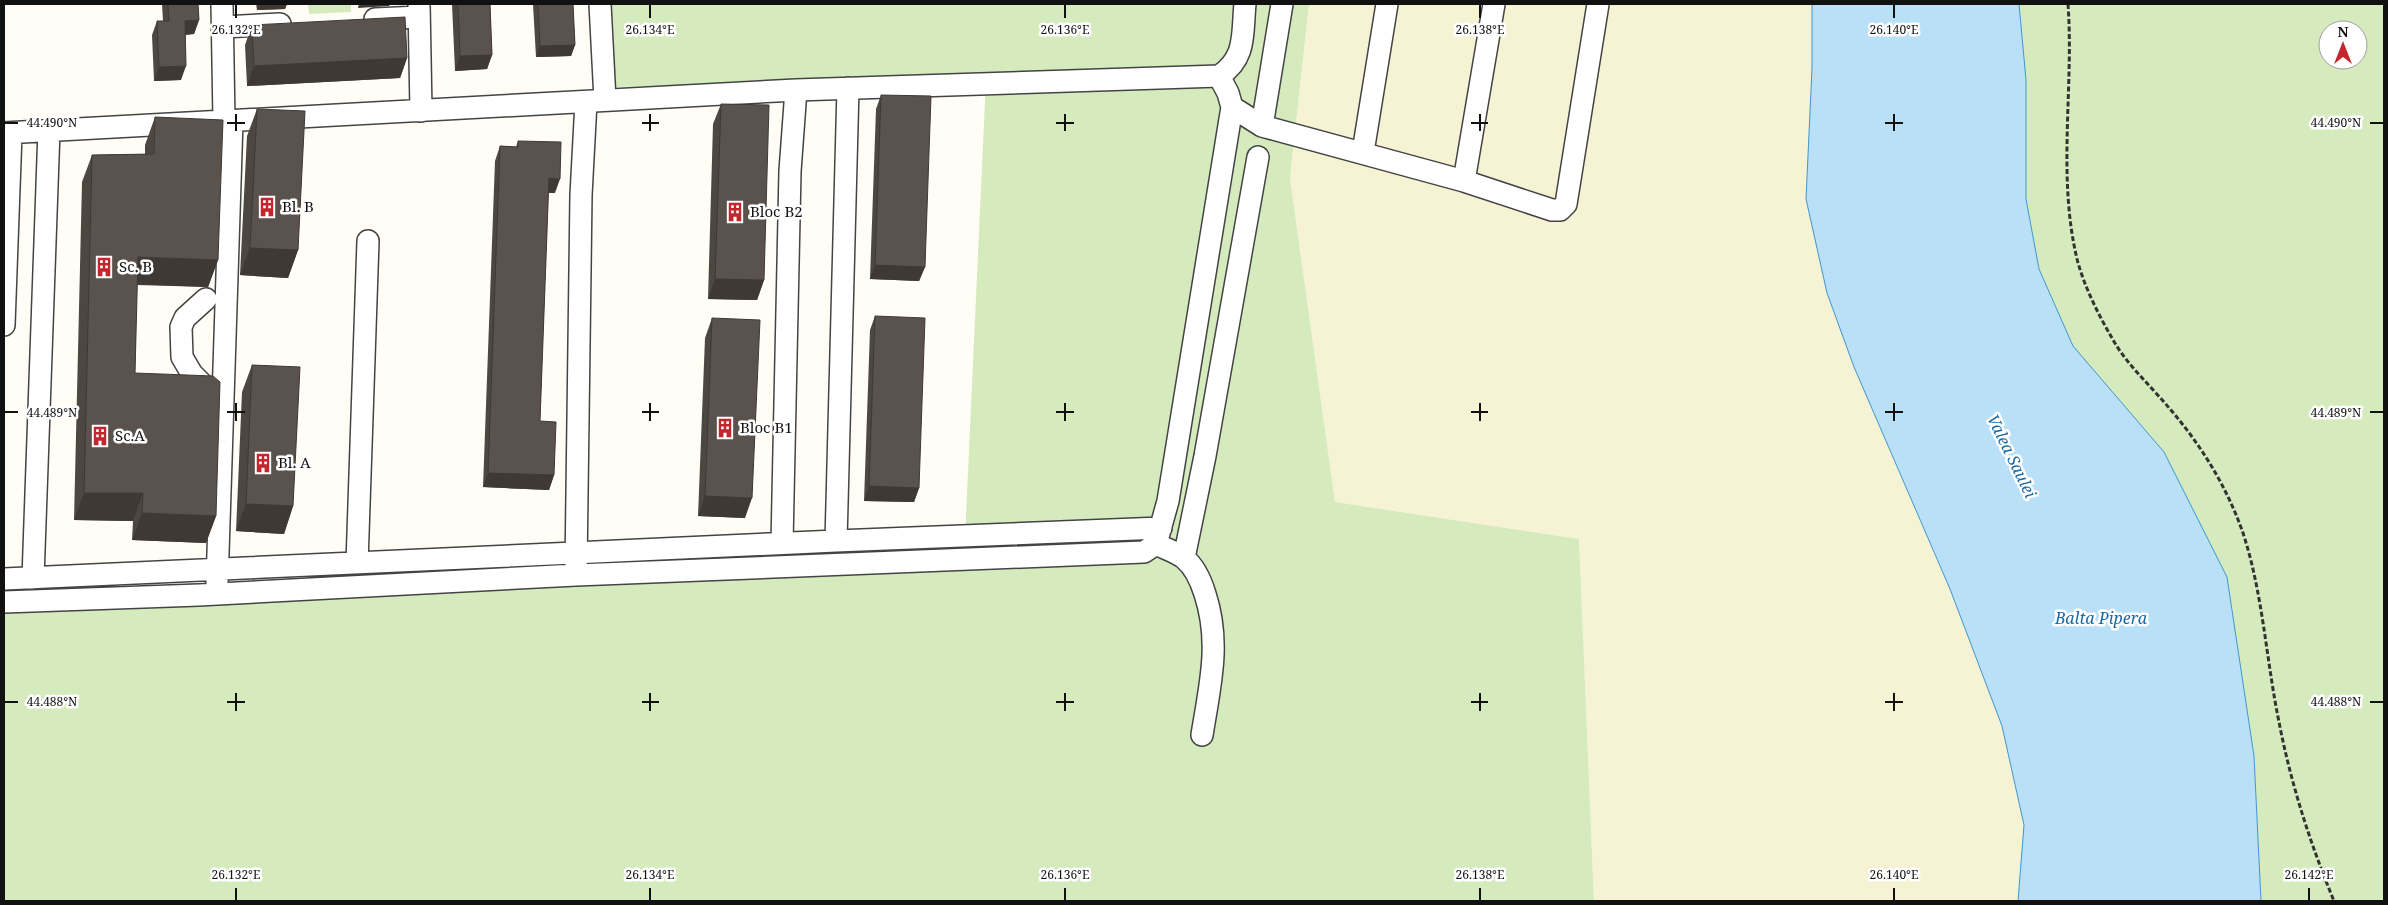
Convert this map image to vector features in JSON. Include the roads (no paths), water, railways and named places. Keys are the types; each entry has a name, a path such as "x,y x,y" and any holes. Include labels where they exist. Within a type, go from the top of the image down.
{"street":[{"path":"216,594 228,121 222,4"},
{"path":"576,575 581,205 596,101 600,4"},
{"path":"4,325 7,133 796,90 1219,76 1229,70 1240,55 1245,4"},
{"path":"1262,126 1282,4"},
{"path":"1364,152 1387,4"},
{"path":"1464,181 1494,4"},
{"path":"1232,107 1262,126 1364,152 1464,181 1552,210 1560,210 1566,204 1598,4"},
{"path":"350,20 419,10 420,110"},
{"path":"223,27 301,23"},
{"path":"4,602 216,594 576,575 1135,554 1144,552 1159,536 1170,487 1232,107 1228,92 1219,76"},
{"path":"836,541 848,88"},
{"path":"782,543 790,171 796,90"},
{"path":"33,578 49,130"},
{"path":"1184,558 1205,456 1258,157"},
{"path":"357,563 368,241"},
{"path":"206,299 185,318 181,327 182,357 192,374 203,387 222,402"},
{"path":"4,579 782,543 1159,536 1184,558 1200,578 1211,612 1215,637 1214,660 1202,735"},
{"path":"490,557 491,580"}],"water":[{"name":"Balta Pipera","path":"1812,4 2019,4 2026,80 2026,199 2039,269 2073,346 2164,452 2227,577 2254,756 2261,901 2018,901 2024,825 2002,726 1950,589 1854,367 1827,293 1806,199 1812,68"}],"place":[{"name":"Bl. B","path":"267,207"},
{"name":"Bloc B2","path":"735,212"},
{"name":"Sc. B","path":"104,267"},
{"name":"Bloc B1","path":"725,428"},
{"name":"Sc.A","path":"100,436"},
{"name":"Bl. A","path":"263,463"}],"water label":[{"name":"Valea Saulei","path":"2012,456"}]}
